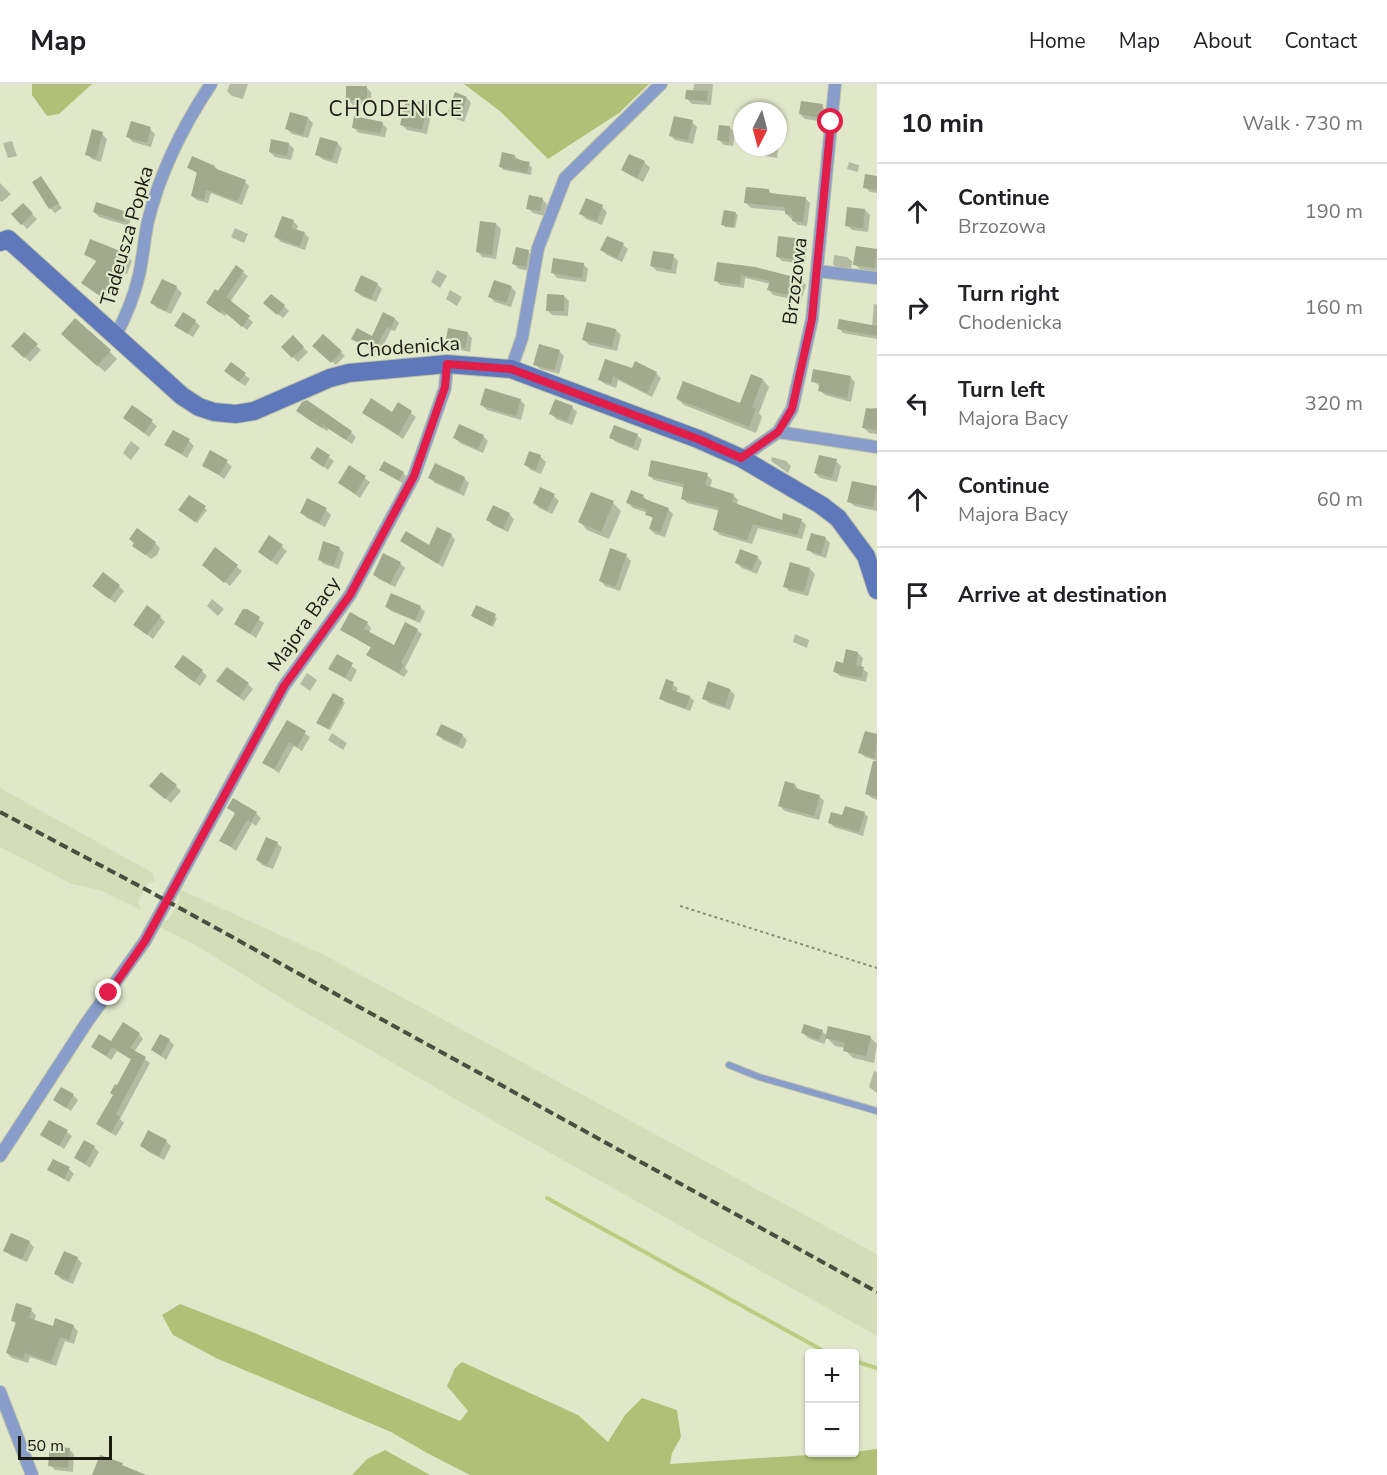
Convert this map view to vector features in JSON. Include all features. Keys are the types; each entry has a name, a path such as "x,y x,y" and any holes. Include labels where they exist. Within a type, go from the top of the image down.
{"street":[{"name":"Tadeusza Popka","path":"116,335 128,310 139,274 148,222 162,176 187,123 211,84"},
{"path":"511,369 522,338 538,248 565,178 661,84"},
{"name":"Brzozowa","path":"741,458 778,432 792,409 812,319 835,84"},
{"name":"Chodenicka","path":"2,237 116,335 182,396 200,407 214,412 236,414 254,411 330,378 349,373 447,364 511,369 698,439 741,458 821,505 838,519 866,556 877,590"},
{"path":"817,271 877,278"},
{"name":"Majora Bacy","path":"0,1156 87,1022 131,963 284,686 350,595 414,476 445,387 447,364"},
{"path":"778,432 877,447"},
{"path":"0,1392 32,1475"}],"lane":[{"path":"729,1065 759,1077 877,1111"}],"path":[{"path":"680,906 877,968"}],"shaded area":[{"path":"0,788 153,873 155,881 148,883 138,902 141,910 102,891 72,884 0,847"},
{"path":"177,888 324,955 877,1254 877,1336 504,1127 296,1007 195,945 157,926 169,919 180,900"}],"green space":[{"path":"32,84 92,84 59,114 47,116 32,95"},
{"path":"464,84 649,84 619,113 548,159 501,112"},
{"path":"180,1304 257,1334 460,1421 468,1411 447,1386 455,1368 462,1362 578,1415 608,1442 625,1415 642,1398 677,1410 681,1437 672,1453 670,1464 805,1455 805,1457 859,1457 859,1451 877,1449 877,1475 470,1475 391,1432 216,1358 173,1335 162,1315"},
{"path":"385,1450 430,1475 352,1475 367,1459"}],"building":[{"path":"346,86 367,86 367,100 346,100"},
{"path":"686,90 708,91 707,101 685,99"},
{"path":"455,92 467,97 459,119 447,114"},
{"path":"406,99 428,104 422,130 400,125"},
{"path":"801,101 823,104 821,118 799,114"},
{"path":"290,112 308,117 303,135 285,129"},
{"path":"354,116 383,122 380,133 352,128"},
{"path":"674,116 693,120 688,140 669,136"},
{"path":"131,121 151,127 147,143 126,137"},
{"path":"719,125 730,126 729,142 717,140"},
{"path":"92,129 103,132 96,158 85,155"},
{"path":"320,137 338,142 332,160 315,155"},
{"path":"271,139 289,143 287,156 269,152"},
{"path":"502,152 515,155 514,159 530,162 527,173 499,167"},
{"path":"629,154 645,161 637,178 621,170"},
{"path":"192,156 215,166 214,168 246,180 238,201 206,190 204,200 191,196 197,172 187,168"},
{"path":"865,174 877,176 877,190 863,188"},
{"path":"41,176 59,203 49,209 32,182"},
{"path":"746,187 769,189 769,193 806,197 803,222 792,221 793,215 785,214 785,207 744,203"},
{"path":"529,195 543,198 540,211 526,209"},
{"path":"586,198 603,205 597,221 579,214"},
{"path":"96,202 127,212 124,222 93,212"},
{"path":"23,203 33,213 21,225 11,214"},
{"path":"847,207 865,209 863,228 845,226"},
{"path":"724,210 736,212 733,227 721,225"},
{"path":"282,216 294,220 291,228 305,232 300,246 274,237"},
{"path":"480,221 496,223 492,255 476,252"},
{"path":"607,236 624,243 617,258 600,250"},
{"path":"778,236 803,239 800,260 776,257"},
{"path":"90,239 128,254 122,270 118,269 100,296 81,283 97,260 84,255"},
{"path":"856,246 877,249 875,268 853,265"},
{"path":"516,247 529,250 526,267 512,264"},
{"path":"653,251 674,254 671,270 650,266"},
{"path":"553,258 584,263 582,278 551,273"},
{"path":"717,262 755,267 802,279 796,297 767,290 770,281 741,275 740,285 714,281"},
{"path":"236,265 244,271 226,297 250,316 242,327 222,310 220,313 206,303 215,289 218,291"},
{"path":"361,275 378,283 371,299 354,291"},
{"path":"162,279 177,286 166,311 150,303"},
{"path":"494,280 512,286 506,303 488,297"},
{"path":"271,294 285,305 277,315 263,303"},
{"path":"547,294 564,295 564,311 546,311"},
{"path":"183,312 196,320 188,334 174,326"},
{"path":"383,312 395,318 391,328 387,327 374,351 351,339 357,328 372,336"},
{"path":"75,318 111,350 97,366 61,334"},
{"path":"839,319 877,326 877,336 837,329"},
{"path":"587,322 616,329 612,347 582,340"},
{"path":"448,328 468,332 465,348 445,344"},
{"path":"24,332 38,344 24,358 11,346"},
{"path":"323,334 342,351 331,363 312,346"},
{"path":"293,335 304,347 292,358 281,347"},
{"path":"539,344 560,350 554,370 533,365"},
{"path":"605,359 632,368 635,361 657,372 647,393 613,376 611,384 598,380"},
{"path":"231,362 246,373 239,382 224,371"},
{"path":"813,369 851,376 847,398 818,391 820,383 811,382"},
{"path":"751,374 763,379 752,407 756,409 749,427 676,399 683,381 740,403"},
{"path":"485,388 521,399 516,416 480,405"},
{"path":"371,398 392,412 398,402 412,411 398,435 362,413"},
{"path":"555,399 573,406 567,421 549,414"},
{"path":"307,400 352,431 346,440 296,411 302,402"},
{"path":"132,405 153,420 144,433 123,418"},
{"path":"866,408 877,409 877,430 862,428"},
{"path":"459,424 484,435 478,449 453,438"},
{"path":"614,425 638,434 633,447 609,438"},
{"path":"173,430 190,439 182,454 164,445"},
{"path":"317,447 330,455 323,467 310,458"},
{"path":"210,450 228,460 219,475 202,466"},
{"path":"529,451 541,455 536,470 524,465"},
{"path":"819,455 837,459 832,478 814,473"},
{"path":"651,460 708,473 705,485 734,494 732,502 782,520 783,513 802,519 797,535 753,524 747,540 713,530 719,508 681,499 684,484 648,476"},
{"path":"384,461 404,472 399,480 379,470"},
{"path":"435,463 465,477 459,492 428,478"},
{"path":"349,465 366,476 355,494 338,483"},
{"path":"852,481 877,486 873,507 847,502"},
{"path":"540,487 555,494 547,510 533,503"},
{"path":"631,490 644,495 642,498 669,508 660,533 649,529 653,517 645,515 647,510 626,503"},
{"path":"591,492 614,501 601,532 578,522"},
{"path":"189,495 206,506 195,522 178,510"},
{"path":"307,498 327,508 319,523 300,513"},
{"path":"493,505 510,513 503,529 486,520"},
{"path":"437,527 452,534 438,564 400,541 406,531 429,545"},
{"path":"137,528 156,542 152,550 145,555 132,546 134,543 129,539"},
{"path":"811,533 826,537 821,554 806,550"},
{"path":"269,535 283,545 271,561 258,552"},
{"path":"323,541 340,547 334,565 318,560"},
{"path":"215,547 238,565 224,583 202,565"},
{"path":"610,548 627,554 615,587 599,581"},
{"path":"740,549 758,556 752,570 735,563"},
{"path":"383,553 401,562 390,584 373,575"},
{"path":"790,562 810,568 804,592 783,587"},
{"path":"103,572 120,585 109,599 92,586"},
{"path":"391,593 421,606 415,620 385,607"},
{"path":"147,605 161,616 147,635 133,625"},
{"path":"476,605 496,614 491,626 471,616"},
{"path":"243,609 260,617 250,634 234,624"},
{"path":"350,612 368,622 364,629 394,645 405,622 418,629 401,663 404,665 399,673 366,655 371,647 340,630"},
{"path":"846,649 858,652 856,665 864,667 861,678 833,672 836,661 843,663"},
{"path":"337,654 353,663 345,678 328,669"},
{"path":"183,655 203,670 194,682 174,667"},
{"path":"227,667 249,683 239,697 216,681"},
{"path":"666,679 674,682 672,690 690,696 686,708 659,699"},
{"path":"708,681 730,689 725,706 702,699"},
{"path":"333,693 344,699 328,729 316,723"},
{"path":"287,720 306,731 297,747 289,742 274,769 262,763"},
{"path":"441,724 463,734 458,745 436,735"},
{"path":"865,731 877,734 875,758 858,753"},
{"path":"873,761 877,761 877,797 865,794"},
{"path":"161,772 177,785 165,799 149,786"},
{"path":"785,781 795,784 794,788 820,795 814,816 778,806"},
{"path":"233,798 257,812 251,822 247,820 231,847 219,841 235,813 227,808"},
{"path":"845,806 865,812 859,832 828,823 831,812 842,815"},
{"path":"266,837 278,842 267,865 256,860"},
{"path":"123,1022 140,1033 130,1048 146,1057 116,1114 120,1117 111,1133 96,1124 113,1095 110,1093 131,1059 112,1047 106,1056 91,1047 99,1034 111,1041"},
{"path":"804,1024 823,1030 819,1040 801,1033"},
{"path":"828,1026 871,1036 866,1056 843,1051 845,1043 825,1038"},
{"path":"160,1034 170,1039 161,1056 151,1050"},
{"path":"61,1087 74,1094 66,1108 53,1100"},
{"path":"49,1120 68,1130 59,1146 40,1135"},
{"path":"148,1130 167,1140 159,1156 140,1146"},
{"path":"84,1140 95,1146 85,1164 74,1158"},
{"path":"53,1159 70,1167 64,1179 47,1170"},
{"path":"11,1233 30,1241 22,1259 3,1251"},
{"path":"64,1251 78,1257 68,1280 54,1274"},
{"path":"16,1303 32,1308 29,1318 53,1326 55,1318 74,1325 69,1340 60,1337 51,1362 25,1353 23,1359 6,1353 16,1322 11,1321"},
{"path":"50,1446 70,1448 68,1468 48,1466"},
{"path":"100,1455 123,1463 122,1465 146,1475 92,1475"}],"waterway":[{"path":"547,1198 820,1349"},
{"path":"859,1363 877,1368"}],"railway":[{"path":"0,812 145,889 877,1292"}],"district":[{"name":"CHODENICE","path":"396,109"}],"route":[{"path":"109,993 145,941 284,686 350,595 414,476 445,387 447,364 511,369 698,439 741,458 778,432 792,409 812,319 831,122"}]}
